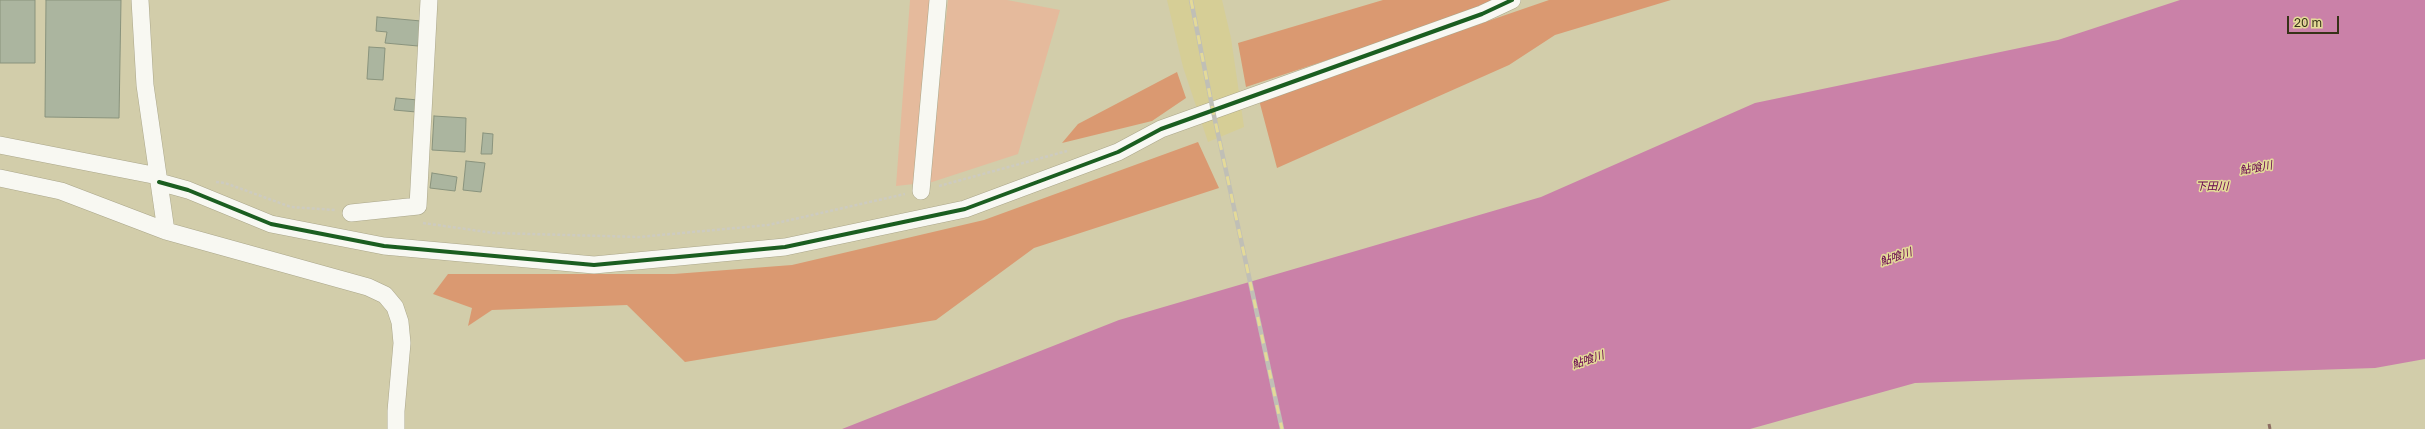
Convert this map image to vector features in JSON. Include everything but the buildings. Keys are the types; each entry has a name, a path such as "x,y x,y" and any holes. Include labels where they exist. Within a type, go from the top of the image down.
{"street":[{"path":"140,0 145,85 166,231"},
{"path":"351,212 418,206 428,0"},
{"path":"921,191 938,0"},
{"path":"0,145 47,153 158,179 271,224 384,246 594,265 785,247 965,209 1118,152 1161,129 1482,14 1512,0"},
{"path":"0,156 47,153"},
{"path":"0,178 61,191 166,231 368,287 385,295 395,307 400,322 402,343 396,411 396,429"}],"path":[{"path":"419,222 494,233 639,237 768,225 921,191 1074,149"},
{"path":"210,181 225,183 291,207 351,212"}],"shaded area":[{"path":"910,0 932,0 914,184 896,186"},
{"path":"948,0 1007,0 1060,10 1018,154 929,183"},
{"path":"1167,0 1222,0 1231,38 1244,127 1208,142 1183,67"},
{"path":"1383,0 1497,0 1427,27 1246,87 1238,43"},
{"path":"1549,0 1671,0 1555,35 1509,65 1277,168 1259,100"},
{"path":"1177,72 1186,98 1152,121 1062,143 1078,124"},
{"path":"1198,142 1219,188 1034,248 936,320 685,362 627,305 492,310 468,326 472,308 433,294 448,274 674,274 792,265 984,220"}],"water":[{"name":"下田川","path":"2180,0 2425,0 2425,359 2375,368 1915,383 1750,429 842,429 1119,320 1541,197 1755,103 2058,40"}],"railway":[{"path":"1191,0 1213,111 1282,429"}],"marked path":[{"path":"2269,424 2270,429"}],"cycle path":[{"path":"159,182 188,190 271,224 384,246 594,265 785,247 965,209 1118,152 1161,129 1482,14 1512,0"}],"water label":[{"name":"鮎喰川","path":"2256,168"},
{"name":"鮎喰川","path":"1896,257"},
{"name":"鮎喰川","path":"1588,360"}]}
